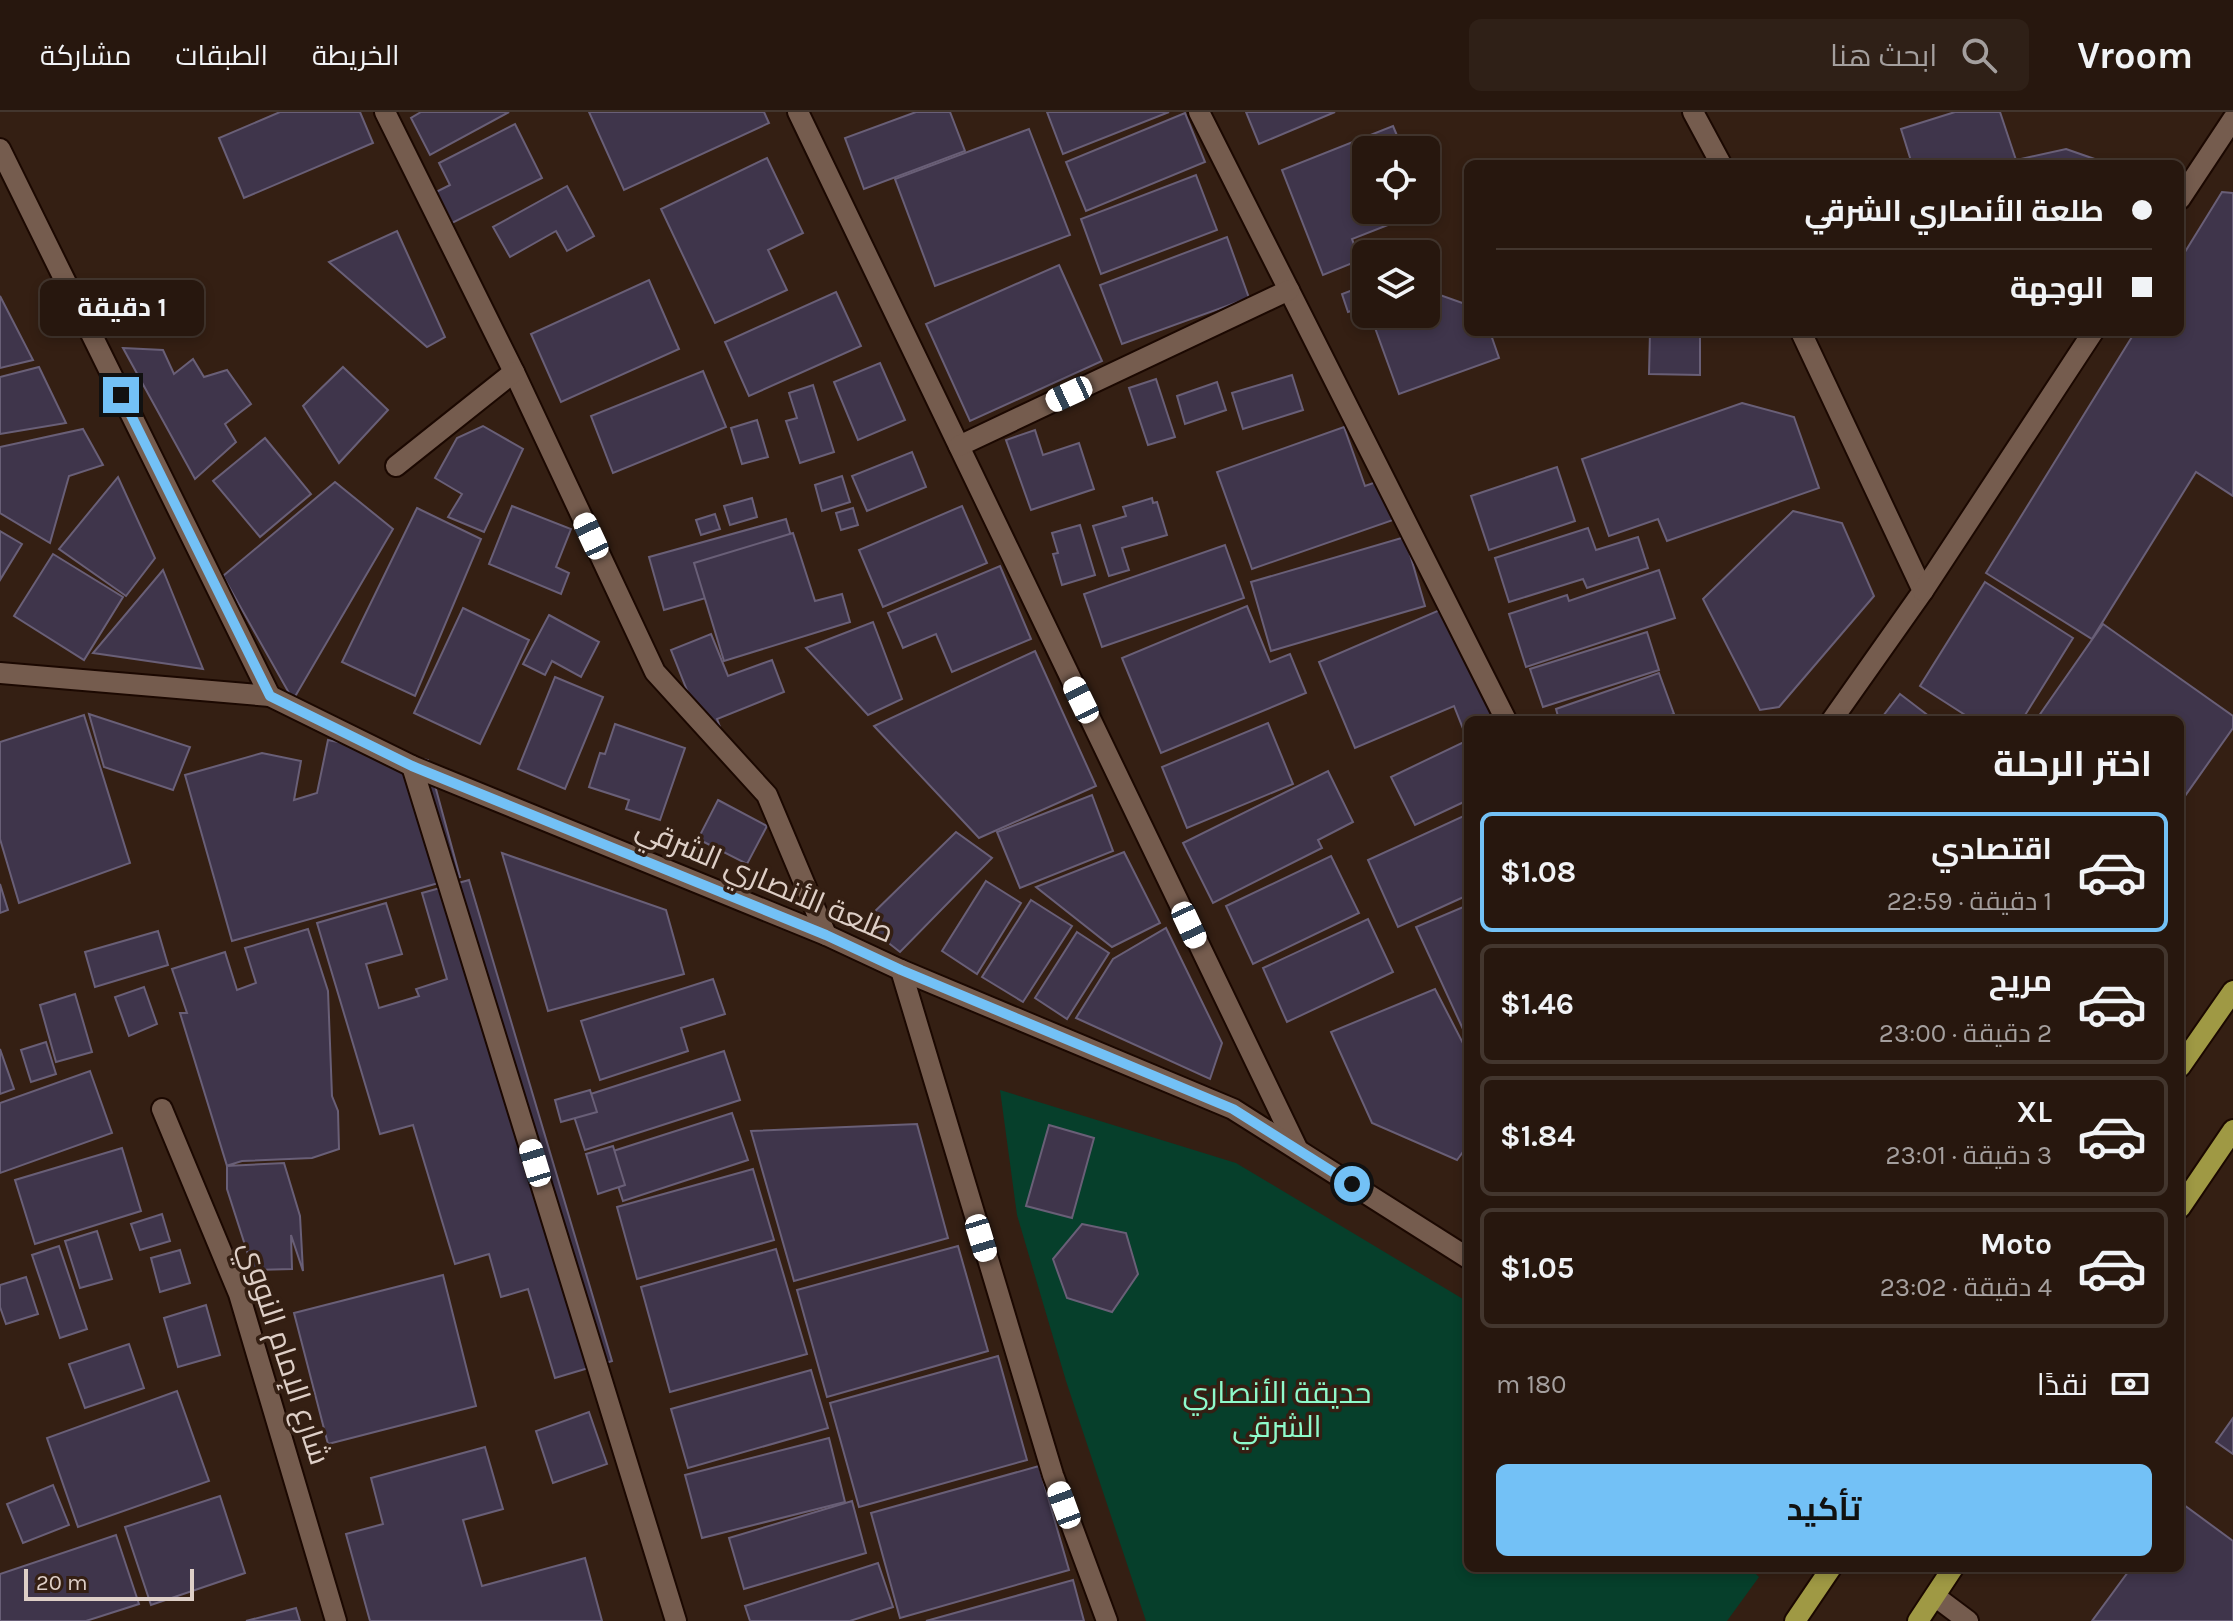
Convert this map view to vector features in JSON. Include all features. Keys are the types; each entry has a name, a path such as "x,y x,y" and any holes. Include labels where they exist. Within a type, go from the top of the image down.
{"main road":[{"path":"2184,1061 2233,991"},
{"path":"2184,1202 2233,1130"},
{"path":"1795,1621 1828,1572"},
{"path":"1918,1621 1951,1572"}],"street":[{"path":"385,112 514,372 655,672 767,795 826,935"},
{"path":"798,112 1298,1150"},
{"path":"1199,112 1504,716"},
{"path":"1693,112 1719,160"},
{"path":"2184,193 2233,119"},
{"path":"0,149 270,696"},
{"path":"959,446 1289,290"},
{"path":"1803,336 1923,591"},
{"path":"1835,716 1923,591 2090,336"},
{"path":"396,466 514,372"},
{"name":"طلعة الأنصاري الشرقي","path":"0,673 270,696 412,766 826,935 901,970 1233,1109 1464,1249"},
{"path":"412,766 676,1621"},
{"path":"901,970 1053,1475 1107,1621"},
{"name":"شارع الإمام النووي","path":"162,1109 239,1294 336,1621"},
{"path":"1936,1597 1968,1621"}],"green space":[{"name":"حديقة الأنصاري الشرقي","path":"1000,1090 1236,1163 1464,1300 1464,1572 1754,1572 1759,1577 1727,1621 1146,1621 1066,1381 1017,1215"}],"building":[{"path":"280,112 360,112 373,143 244,198 219,138"},
{"path":"421,112 509,112 430,155 411,118"},
{"path":"589,112 764,112 769,123 624,190"},
{"path":"916,112 950,112 965,151 864,189 845,138"},
{"path":"1047,112 1169,112 1063,154"},
{"path":"1246,112 1335,112 1259,144"},
{"path":"1955,112 2000,112 2016,160 1911,160 1901,129"},
{"path":"1185,113 1205,162 1086,211 1066,162"},
{"path":"515,124 542,178 452,223 436,192 450,185 439,163"},
{"path":"1393,126 1397,136 1368,136"},
{"path":"1029,129 1070,235 935,286 895,179"},
{"path":"1352,142 1352,224 1390,224 1352,239 1352,263 1323,275 1282,170"},
{"path":"2066,149 2098,160 2016,160"},
{"path":"767,158 803,233 768,250 787,290 715,323 661,209"},
{"path":"1196,175 1217,230 1101,274 1081,219"},
{"path":"567,186 594,236 567,251 556,231 510,257 493,227"},
{"path":"2222,192 2233,193 2233,496 2196,472 2092,639 1986,573 2133,336 2184,336 2184,254"},
{"path":"397,231 445,337 427,347 329,262"},
{"path":"1227,237 1249,298 1122,344 1100,285"},
{"path":"1059,265 1102,361 970,421 926,324"},
{"path":"649,280 679,349 561,402 531,334"},
{"path":"1352,290 1352,311 1348,312 1342,294"},
{"path":"836,292 861,346 749,396 725,342"},
{"path":"1440,295 1464,304 1464,336 1491,336 1499,358 1399,394 1375,328 1440,328"},
{"path":"0,296 33,360 0,368"},
{"path":"1650,336 1700,336 1700,375 1649,374"},
{"path":"123,348 163,350 174,374 193,359 204,377 227,370 251,404 225,424 236,442 195,479"},
{"path":"880,363 905,420 858,440 834,382"},
{"path":"39,367 66,423 0,434 0,377"},
{"path":"343,367 388,410 339,463 303,406"},
{"path":"703,371 726,427 613,473 591,416"},
{"path":"1292,375 1303,410 1243,429 1232,393"},
{"path":"1156,379 1175,437 1148,445 1129,388"},
{"path":"1217,382 1226,410 1185,424 1177,396"},
{"path":"813,385 834,452 800,463 786,421 797,418 789,393"},
{"path":"1742,403 1794,417 1819,488 1667,541 1658,519 1609,536 1582,459"},
{"path":"757,420 768,457 742,464 731,428"},
{"path":"483,426 523,449 484,532 448,517 462,494 435,478 457,438"},
{"path":"1344,427 1365,486 1382,480 1396,519 1252,569 1217,472"},
{"path":"83,429 103,465 69,476 50,543 0,513 0,447"},
{"path":"1035,430 1043,455 1079,443 1094,489 1031,510 1006,440"},
{"path":"265,438 311,494 260,537 213,481"},
{"path":"912,452 926,487 867,511 852,476"},
{"path":"1557,467 1575,521 1489,550 1471,496"},
{"path":"842,476 850,502 822,511 815,485"},
{"path":"118,477 155,558 126,596 59,549"},
{"path":"335,482 393,529 293,700 223,576"},
{"path":"752,498 757,517 730,525 724,506"},
{"path":"1152,498 1153,503 1157,502 1167,535 1122,548 1129,570 1109,576 1093,526 1126,516 1123,507"},
{"path":"512,506 571,529 556,567 569,573 561,594 489,564"},
{"path":"962,506 987,563 883,607 859,550"},
{"path":"417,508 481,539 415,696 342,662"},
{"path":"853,508 858,525 841,530 836,513"},
{"path":"1793,511 1842,523 1874,596 1779,707 1760,710 1703,599"},
{"path":"715,514 720,529 701,535 696,520"},
{"path":"786,519 797,557 778,563 782,576 664,610 649,557"},
{"path":"1080,525 1095,575 1062,585 1053,554 1058,553 1052,533"},
{"path":"1588,528 1596,550 1638,537 1648,568 1587,588 1583,579 1509,602 1495,558"},
{"path":"0,531 22,544 0,580"},
{"path":"793,533 815,601 842,594 850,622 724,661 694,563"},
{"path":"1405,537 1425,606 1271,651 1251,582"},
{"path":"1225,545 1244,598 1102,647 1084,594"},
{"path":"53,554 123,597 84,660 14,616"},
{"path":"1000,566 1031,639 952,672 936,634 903,648 888,613"},
{"path":"163,570 203,669 93,653"},
{"path":"1659,570 1675,618 1526,667 1509,614 1567,595 1569,601"},
{"path":"1985,582 2073,638 2024,716 1967,716 1920,686"},
{"path":"1247,606 1270,662 1290,654 1306,693 1161,753 1122,658"},
{"path":"1449,606 1495,716 1464,716 1464,731 1454,706 1355,748 1319,662"},
{"path":"463,608 529,640 480,744 414,713"},
{"path":"549,615 599,642 581,677 552,661 545,675 523,664"},
{"path":"873,622 902,699 868,715 806,648"},
{"path":"2103,624 2233,716 2233,728 2184,797 2184,716 2039,716"},
{"path":"1647,632 1659,670 1543,707 1530,669"},
{"path":"711,634 728,676 772,660 784,692 717,719 720,727 704,733 671,650"},
{"path":"1035,651 1096,786 979,838 874,726"},
{"path":"1659,673 1674,714 1558,716 1556,709"},
{"path":"555,677 603,697 565,789 518,769"},
{"path":"1900,694 1929,716 1883,716"},
{"path":"89,714 190,747 173,790 104,767"},
{"path":"84,715 130,863 19,903 0,839 0,742"},
{"path":"1268,723 1293,784 1187,828 1162,767"},
{"path":"615,724 685,748 660,820 626,809 629,800 589,787 600,753 605,754"},
{"path":"328,740 428,760 460,877 232,941 185,775 262,753 301,761 294,800 317,793"},
{"path":"1464,742 1464,802 1415,825 1391,777"},
{"path":"1328,771 1353,822 1318,840 1322,848 1213,903 1183,843"},
{"path":"1092,795 1113,851 1020,888 997,832"},
{"path":"718,800 767,826 747,864 698,839"},
{"path":"1464,816 1464,897 1398,927 1368,860"},
{"path":"956,832 992,858 900,952 863,923"},
{"path":"1124,852 1160,923 1112,947 1036,887"},
{"path":"502,853 666,910 684,974 548,1011"},
{"path":"1331,856 1359,913 1253,964 1226,906"},
{"path":"469,880 612,1361 555,1378 528,1289 501,1297 489,1254 455,1264 413,1125 380,1134 317,923 386,903 402,954 366,964 379,1008 419,996 416,989 447,979 422,893"},
{"path":"986,881 1021,903 977,974 942,951"},
{"path":"0,884 8,910 0,913"},
{"path":"1031,900 1072,926 1023,1002 982,977"},
{"path":"1464,907 1464,1031 1416,927"},
{"path":"1368,919 1393,972 1287,1022 1263,968"},
{"path":"1166,928 1222,1043 1210,1079 1076,1018 1113,959"},
{"path":"308,929 328,991 332,1096 338,1111 339,1149 312,1158 242,1161 227,1166 180,1013 187,1013 172,969 225,952 237,990 256,983 245,948"},
{"path":"158,931 168,965 95,987 85,952"},
{"path":"1077,932 1109,953 1067,1019 1035,998"},
{"path":"713,979 725,1014 681,1028 688,1051 600,1080 581,1021"},
{"path":"144,987 157,1024 129,1036 115,997"},
{"path":"1435,989 1464,1045 1464,1150 1457,1160 1372,1123 1331,1032"},
{"path":"75,994 92,1052 56,1062 40,1005"},
{"path":"46,1042 56,1074 31,1082 21,1050"},
{"path":"0,1049 14,1089 0,1094"},
{"path":"724,1051 740,1100 585,1150 569,1101"},
{"path":"90,1071 112,1133 0,1173 0,1103"},
{"path":"590,1090 597,1112 561,1122 555,1100"},
{"path":"732,1113 748,1160 623,1201 607,1153"},
{"path":"917,1124 948,1238 794,1281 751,1131"},
{"path":"1049,1125 1094,1138 1072,1218 1026,1206"},
{"path":"613,1146 625,1185 598,1194 586,1154"},
{"path":"122,1148 141,1211 35,1244 15,1180"},
{"path":"284,1163 300,1216 303,1271 291,1235 292,1269 253,1270 227,1189 227,1166"},
{"path":"753,1169 774,1240 637,1279 617,1207"},
{"path":"162,1214 170,1241 140,1250 131,1224"},
{"path":"1082,1224 1126,1233 1138,1274 1112,1312 1067,1298 1053,1259"},
{"path":"97,1231 112,1279 80,1288 65,1241"},
{"path":"59,1246 87,1329 60,1338 32,1255"},
{"path":"958,1246 988,1351 827,1397 797,1290"},
{"path":"776,1249 807,1354 670,1392 641,1287"},
{"path":"180,1250 190,1283 160,1292 151,1258"},
{"path":"443,1275 476,1406 328,1444 294,1313"},
{"path":"26,1277 38,1314 6,1324 0,1307 0,1285"},
{"path":"206,1305 220,1355 178,1367 164,1318"},
{"path":"129,1344 144,1388 85,1408 69,1364"},
{"path":"998,1356 1027,1460 859,1507 830,1403"},
{"path":"811,1370 828,1428 688,1468 671,1409"},
{"path":"177,1391 209,1481 78,1527 47,1438"},
{"path":"589,1412 607,1464 553,1483 536,1431"},
{"path":"2233,1418 2233,1454 2216,1442"},
{"path":"829,1438 845,1502 702,1538 685,1475"},
{"path":"485,1447 503,1509 463,1520 482,1586 585,1558 602,1621 370,1621 346,1534 383,1524 371,1478"},
{"path":"1039,1466 1069,1570 900,1618 871,1513"},
{"path":"53,1485 69,1525 23,1543 7,1504"},
{"path":"220,1496 245,1573 151,1605 125,1527"},
{"path":"852,1501 866,1553 744,1589 729,1538"},
{"path":"2184,1505 2233,1541 2233,1621 2092,1621 2128,1572 2184,1572"},
{"path":"116,1535 139,1604 86,1621 0,1621 0,1574"},
{"path":"878,1563 893,1607 850,1621 750,1621 745,1606"},
{"path":"1073,1580 1084,1621 926,1621"},
{"path":"296,1608 300,1621 246,1621"}],"route":[{"path":"121,395 270,696 412,766 826,935 901,970 1233,1109 1352,1184"}]}
